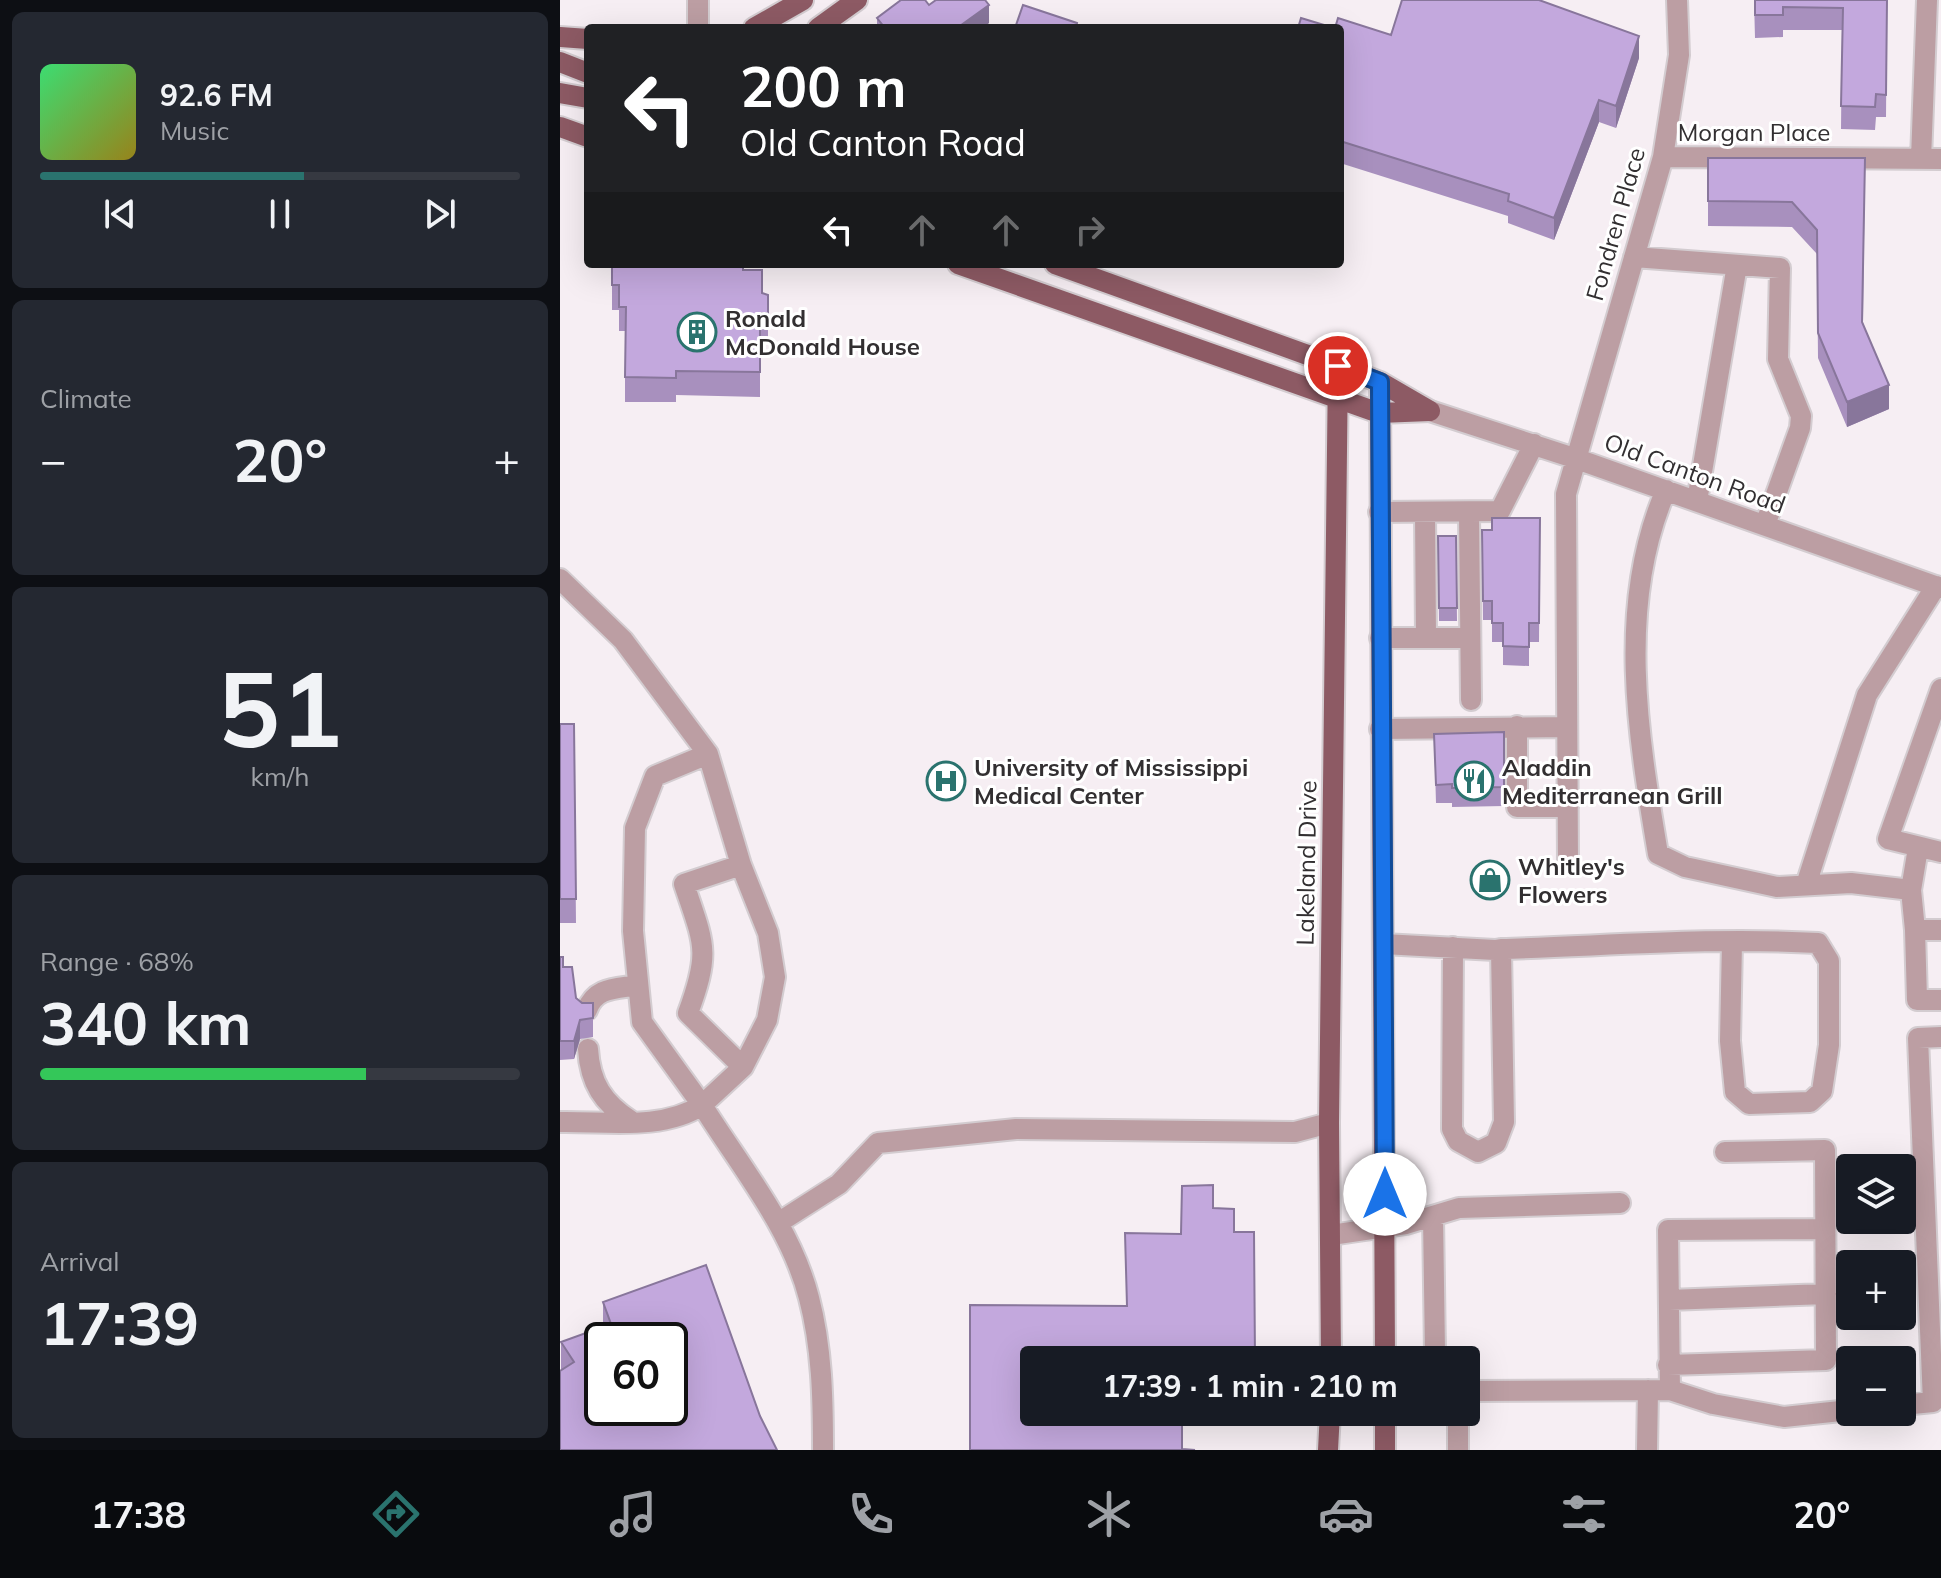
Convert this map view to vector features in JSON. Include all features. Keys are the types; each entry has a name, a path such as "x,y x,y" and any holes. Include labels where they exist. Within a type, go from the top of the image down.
{"main road":[{"path":"761,24 803,0"},
{"path":"824,24 857,0"},
{"path":"560,37 584,39"},
{"path":"560,62 584,71"},
{"path":"560,93 584,97"},
{"path":"560,127 584,136"},
{"name":"Old Canton Road","path":"969,268 1337,400 1379,413 1430,411"},
{"name":"Old Canton Road","path":"1066,268 1380,382 1430,411"},
{"name":"Lakeland Drive","path":"1331,1346 1329,1123 1338,366"},
{"path":"1380,382 1385,1346"},
{"path":"1328,1450 1329,1426"},
{"path":"1385,1426 1385,1450"}],"street":[{"path":"698,0 698,24"},
{"name":"Fondren Place","path":"1568,864 1566,494 1663,157 1679,55 1677,0"},
{"path":"1927,0 1931,159"},
{"name":"Morgan Place","path":"1663,157 1931,159"},
{"path":"1634,257 1780,268 1778,359 1801,416 1800,428 1765,525"},
{"path":"1697,501 1737,265"},
{"name":"Old Canton Road","path":"1430,411 1534,444 1938,587"},
{"path":"1379,512 1500,511 1534,444"},
{"path":"1666,490 1647,539 1637,626 1639,737 1658,854 1685,867 1762,884 1851,883 1911,890"},
{"path":"1425,512 1429,558 1426,638"},
{"path":"1469,513 1466,596 1471,700"},
{"path":"560,579 623,640 708,754 741,865 768,933 775,977 767,1020 743,1067 702,1105 682,1118 560,1122"},
{"path":"1806,885 1867,695 1938,587"},
{"path":"1380,638 1470,638"},
{"path":"1941,689 1888,839 1941,852"},
{"path":"1517,726 1517,807 1568,807"},
{"path":"1380,729 1567,727"},
{"path":"708,754 655,776 635,828 633,931 642,1022 702,1105 778,1223 809,1296 823,1376 823,1450"},
{"path":"1918,848 1911,890 1917,1000 1941,1000"},
{"path":"741,865 684,884 705,945 701,978 688,1013 743,1067"},
{"path":"1915,930 1941,930"},
{"path":"1383,944 1501,949 1732,942 1818,943 1829,961 1829,1045 1822,1091 1810,1102 1749,1104 1735,1092 1730,1041 1732,942"},
{"path":"1453,947 1452,1129 1458,1141 1478,1152 1496,1143 1504,1122 1501,949"},
{"path":"587,1010 591,998 598,992 638,985"},
{"path":"1916,1404 1933,1402 1918,1038 1941,1037"},
{"path":"588,1049 596,1088 609,1107 631,1121"},
{"path":"778,1223 839,1184 878,1143 1016,1129 1295,1132 1329,1123"},
{"path":"1668,1365 1826,1360 1825,1150 1725,1152"},
{"path":"1331,1235 1406,1224 1484,1206 1620,1203"},
{"path":"1433,1216 1435,1346"},
{"path":"1670,1390 1668,1230 1825,1229"},
{"path":"1669,1300 1826,1294"},
{"path":"1647,1450 1648,1390"},
{"path":"1480,1391 1670,1390 1713,1404 1784,1417 1836,1411"},
{"path":"1458,1426 1458,1450"}],"building":[{"path":"901,0 925,0 929,5 936,0 985,0 989,5 963,24 882,24 877,18"},
{"path":"1402,0 1539,0 1639,36 1616,106 1599,100 1554,218 1508,201 1509,194 1344,142 1344,24 1336,24 1338,18 1391,35"},
{"path":"1755,0 1887,0 1886,95 1876,94 1875,107 1841,106 1843,8 1783,7 1783,15 1755,15"},
{"path":"1023,5 1077,23 1077,24 1016,24"},
{"path":"1301,18 1321,24 1299,24"},
{"path":"1708,158 1865,158 1862,322 1889,385 1847,402 1818,333 1817,230 1792,202 1708,201"},
{"name":"Ronald McDonald House","path":"612,268 762,270 762,293 768,295 768,313 760,313 760,372 676,371 676,378 625,377 626,307 619,307 619,285 612,285"},
{"path":"1492,518 1540,518 1539,623 1529,623 1529,647 1503,646 1503,623 1492,623 1492,601 1483,601 1482,530 1492,530"},
{"path":"1438,536 1456,536 1457,608 1439,608"},
{"path":"560,724 574,724 576,899 560,899"},
{"name":"Aladdin Mediterranean Grill","path":"1504,732 1504,787 1452,788 1452,784 1436,785 1434,734"},
{"path":"560,957 563,957 563,967 572,967 576,998 582,1003 593,1003 593,1018 580,1020 574,1041 560,1041"},
{"path":"1213,1185 1213,1208 1234,1209 1234,1232 1254,1232 1255,1346 1020,1346 1020,1426 1182,1426 1182,1449 1195,1450 970,1450 970,1305 1127,1306 1125,1233 1181,1234 1182,1186"},
{"path":"706,1265 760,1416 777,1450 560,1450 560,1371 574,1362 561,1342 584,1334 584,1426 688,1426 688,1322 610,1322 603,1302"}],"place":[{"name":"Ronald McDonald House","path":"697,332"},
{"name":"University of Mississippi Medical Center","path":"946,781"},
{"name":"Aladdin Mediterranean Grill","path":"1474,781"},
{"name":"Whitley's Flowers","path":"1490,880"}],"route":[{"path":"1338,366 1380,382 1385,1194"}]}
